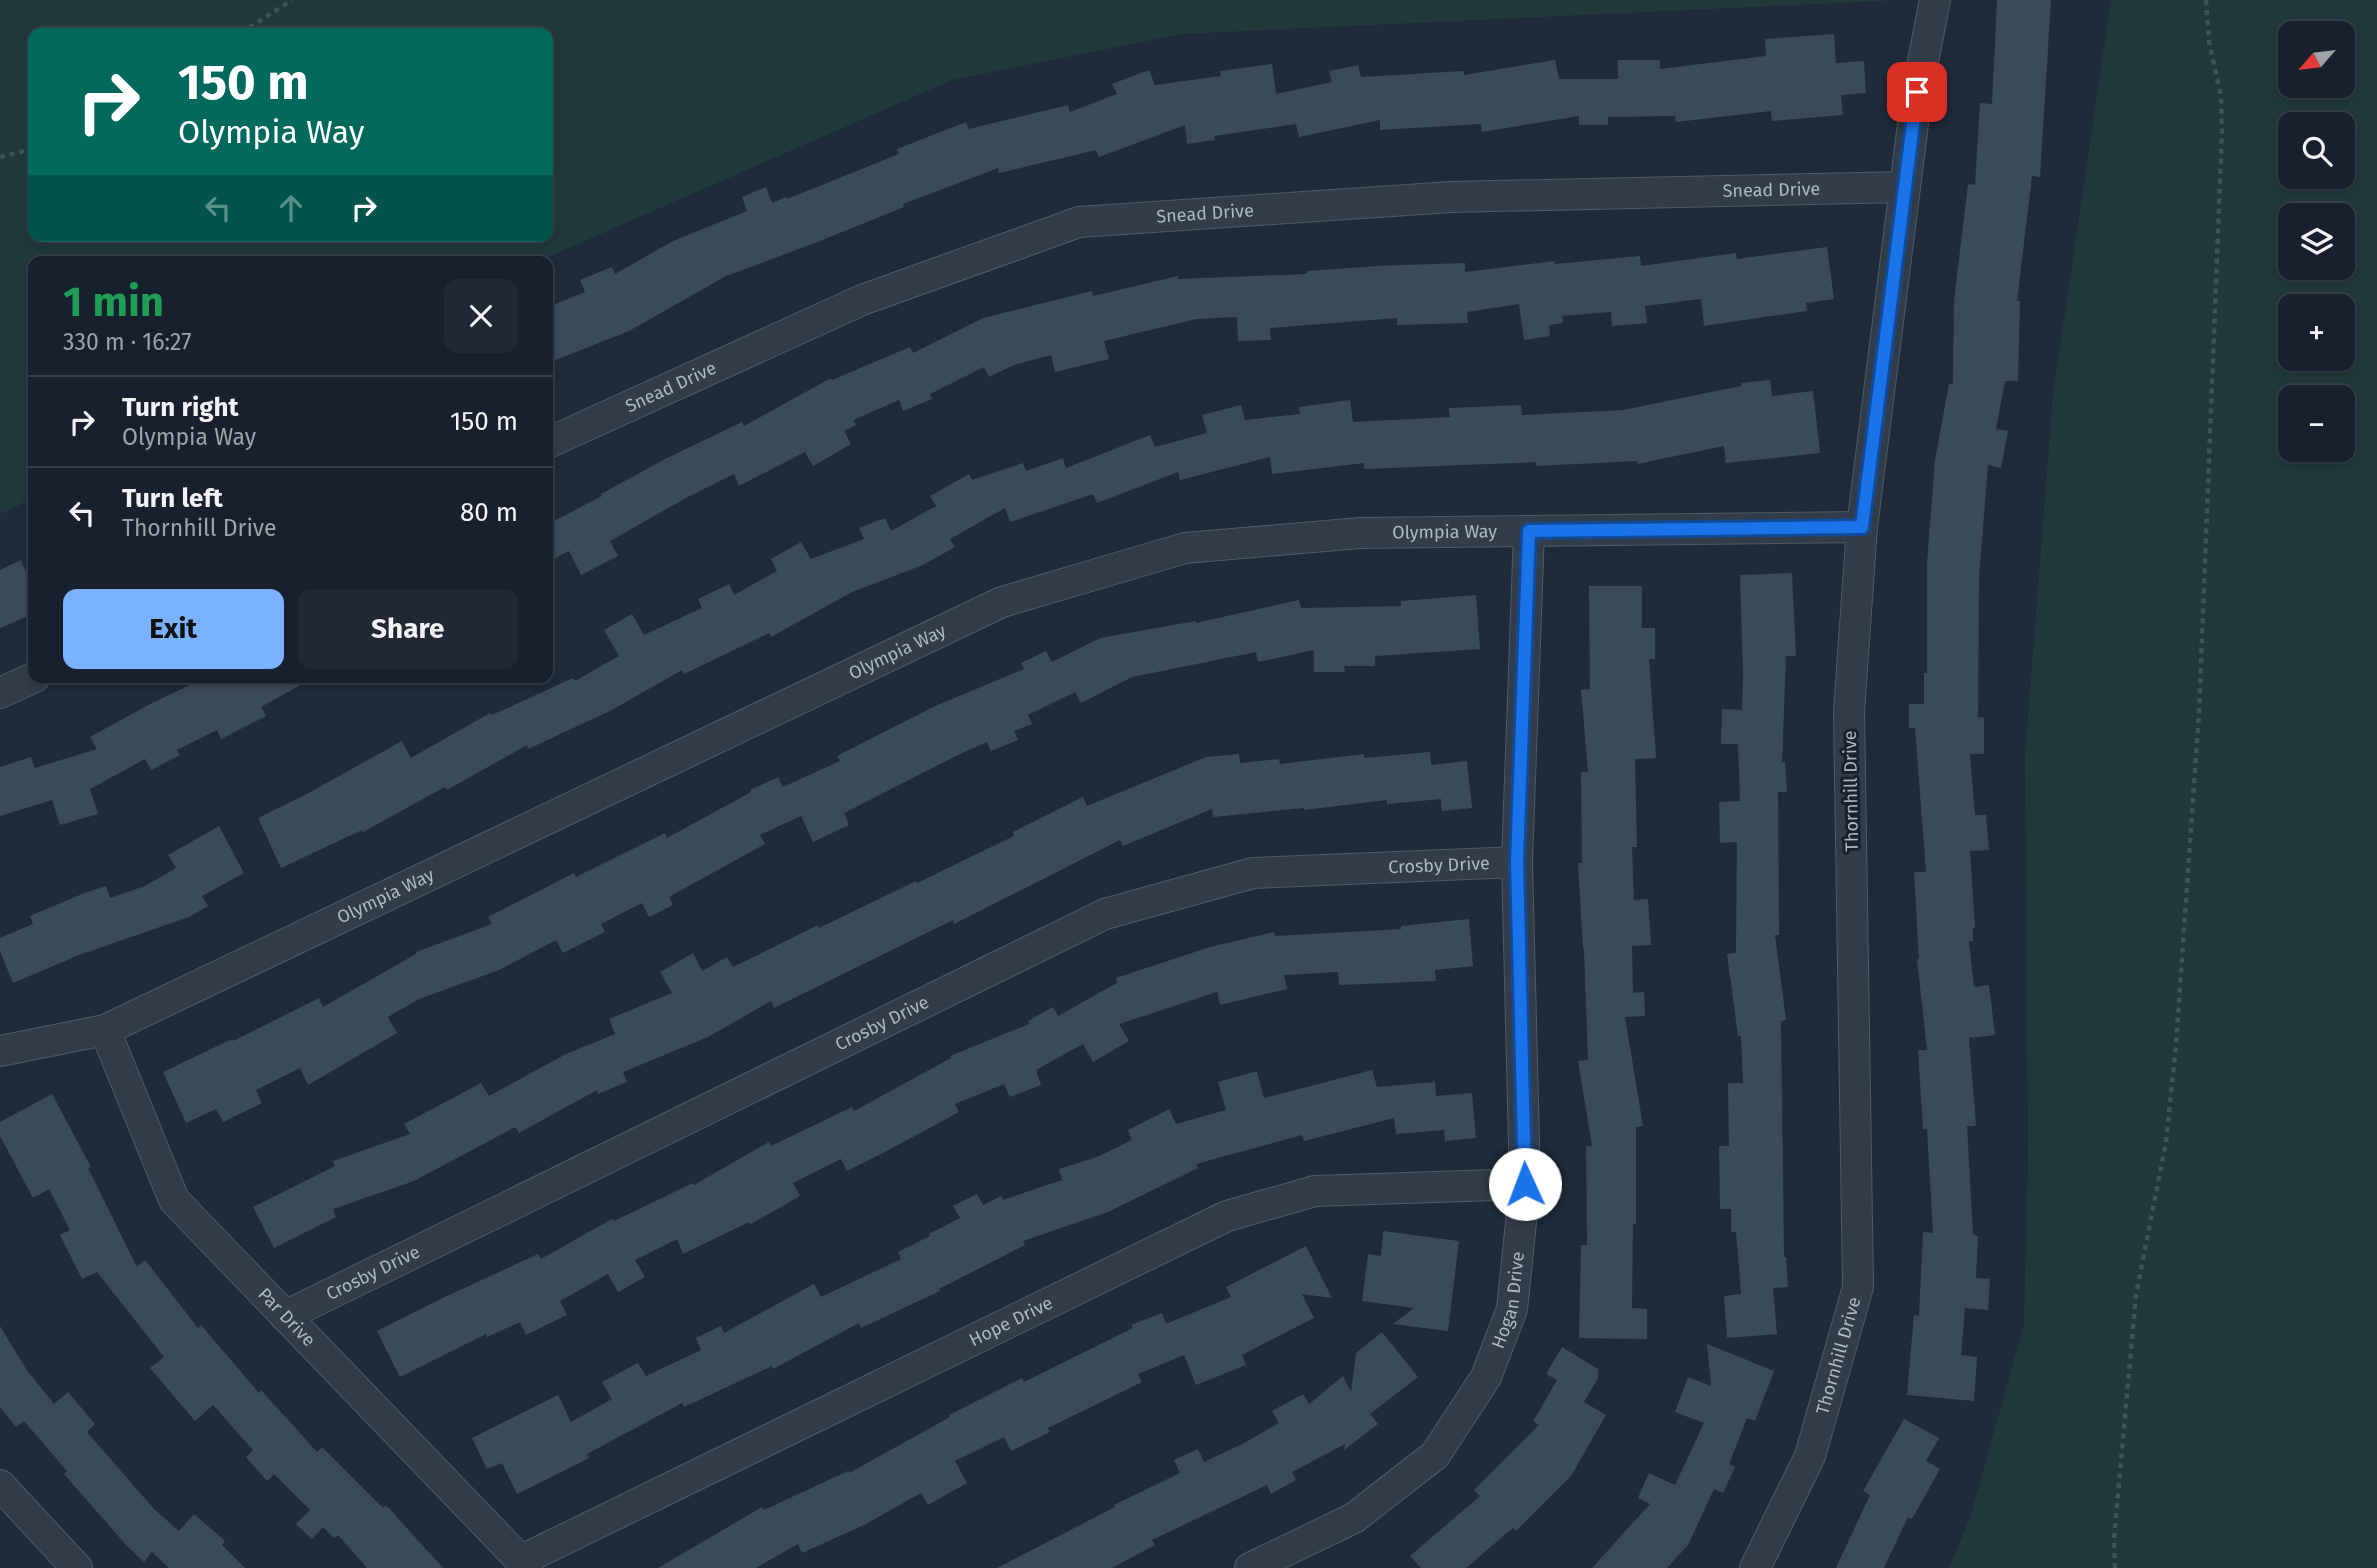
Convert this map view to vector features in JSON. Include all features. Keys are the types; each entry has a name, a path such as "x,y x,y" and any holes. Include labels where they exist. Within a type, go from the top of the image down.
{"street":[{"name":"Thornhill Drive","path":"1755,1568 1810,1456 1858,1287 1849,710 1862,527 1917,92 1935,0"},
{"name":"Snead Drive","path":"553,441 862,300 1079,222 1451,197 1905,187"},
{"name":"Olympia Way","path":"0,1051 105,1030 1002,602 1185,548 1360,533 1862,527"},
{"name":"Hogan Drive","path":"1250,1568 1354,1518 1435,1455 1486,1377 1512,1309 1525,1184 1517,862 1529,531"},
{"path":"0,693 28,680"},
{"name":"Crosby Drive","path":"285,1316 1105,914 1253,873 1517,862"},
{"name":"Par Drive","path":"105,1030 174,1200 525,1564"},
{"name":"Hope Drive","path":"525,1564 1227,1216 1315,1191 1525,1184"},
{"path":"0,1485 77,1568"}],"path":[{"path":"249,28 292,0"},
{"path":"2115,1568 2118,1493 2136,1295 2166,1142 2172,1086 2199,713 2222,131 2221,96 2209,42 2206,0"},
{"path":"0,157 28,150"}],"green space":[{"path":"0,0 1901,0 1182,34 952,80 550,256 28,256 28,501 0,514"},
{"path":"2111,0 2377,0 2377,1568 1949,1568 1970,1518 2024,1324 2028,1158 2025,755 2053,394"}],"building":[{"path":"1997,0 2051,0 2040,177 2032,176 2017,301 2020,301 2018,381 2005,381 1996,429 2008,431 2001,468 1988,465 1979,576 1978,717 1984,718 1984,754 1970,754 1975,815 1986,815 1989,850 1970,851 1975,928 1973,941 1969,941 1974,987 1989,985 1995,1035 1969,1038 1976,1126 1967,1126 1973,1235 1978,1236 1976,1278 1990,1279 1988,1310 1965,1308 1961,1355 1977,1357 1974,1401 1907,1395 1914,1315 1919,1316 1923,1232 1933,1233 1927,1129 1923,1129 1918,1050 1927,1050 1917,959 1914,872 1926,872 1915,728 1909,728 1909,704 1924,704 1924,673 1927,673 1927,563 1935,460 1949,384 1953,384 1954,301 1968,184 1975,185 1980,103 1992,104"},
{"path":"1834,34 1836,63 1864,61 1866,93 1841,95 1843,115 1772,121 1771,111 1676,122 1675,116 1608,117 1608,125 1579,125 1579,116 1482,132 1481,124 1380,130 1380,120 1299,137 1296,124 1214,136 1215,140 1187,144 1185,125 1099,157 1096,150 999,173 998,168 903,204 904,207 815,243 726,276 629,331 553,361 553,305 585,292 580,280 612,267 615,274 673,241 747,211 742,197 766,187 772,203 786,197 787,199 899,154 897,149 966,122 969,129 1068,105 1070,112 1117,94 1112,84 1149,70 1155,85 1221,76 1220,71 1272,64 1276,94 1332,82 1329,71 1358,65 1361,77 1464,71 1464,75 1555,60 1559,79 1618,79 1618,60 1660,60 1660,69 1766,56 1765,39"},
{"path":"1827,247 1834,299 1806,303 1807,311 1704,326 1701,299 1645,306 1647,323 1612,326 1611,312 1562,316 1563,323 1549,325 1550,336 1524,340 1519,304 1467,312 1468,323 1397,325 1397,318 1270,328 1271,340 1238,341 1237,317 1196,319 1104,341 1109,359 1055,372 1051,355 1014,365 989,377 984,367 930,394 932,399 903,411 899,400 853,420 856,425 844,431 851,444 813,466 805,452 739,486 734,474 686,498 610,541 618,556 581,575 569,551 553,559 553,521 602,496 601,494 742,422 744,426 831,378 832,380 910,347 913,353 983,318 1092,291 1093,296 1178,276 1178,279 1307,274 1307,271 1377,266 1465,263 1465,272 1555,261 1555,264 1640,256 1641,266 1736,253 1737,259"},
{"path":"1770,380 1772,396 1813,391 1820,453 1726,463 1724,446 1637,464 1637,461 1536,466 1536,462 1364,469 1364,463 1272,474 1270,457 1180,480 1178,472 1097,503 1093,494 1010,522 1005,508 950,539 955,547 923,565 852,592 771,637 769,633 684,674 682,670 610,711 528,749 527,745 447,790 445,787 363,832 362,830 281,868 258,818 402,741 411,758 490,713 492,715 573,678 575,681 619,656 604,630 632,614 644,635 702,608 698,599 729,584 734,595 777,571 771,559 801,542 811,559 864,539 859,528 885,518 891,531 936,506 930,496 969,474 972,480 1023,463 1026,471 1063,458 1066,468 1150,435 1155,447 1207,433 1202,415 1241,405 1245,420 1300,414 1299,407 1350,400 1353,422 1450,417 1449,408 1521,405 1522,415 1623,410 1741,386 1741,383"},
{"path":"21,560 28,576 28,616 0,628 0,570"},
{"path":"1792,573 1796,656 1786,656 1782,763 1785,762 1787,792 1778,792 1779,935 1775,935 1786,1020 1781,1021 1784,1257 1788,1287 1773,1288 1777,1334 1727,1338 1724,1296 1741,1294 1736,1232 1731,1232 1731,1209 1720,1209 1719,1146 1729,1146 1728,1083 1743,1083 1741,1036 1738,1036 1727,954 1736,953 1737,842 1720,843 1719,802 1740,801 1738,744 1721,744 1722,709 1742,710 1740,575"},
{"path":"1589,586 1642,586 1642,628 1655,628 1655,659 1649,659 1656,758 1635,759 1637,847 1632,847 1634,900 1648,899 1651,945 1632,946 1633,993 1644,992 1645,1016 1625,1017 1643,1126 1636,1127 1636,1224 1633,1224 1632,1308 1647,1309 1647,1339 1579,1338 1581,1245 1587,1245 1586,1146 1592,1146 1578,1061 1588,1060 1578,863 1582,863 1581,772 1588,772 1581,690 1590,689"},
{"path":"1476,595 1480,649 1375,656 1375,666 1344,666 1345,672 1314,672 1314,650 1258,662 1256,652 1132,677 1081,703 1075,692 1028,715 1032,724 1014,731 1018,740 991,751 987,742 960,754 844,813 849,825 813,842 801,816 760,835 765,844 669,897 673,905 649,917 642,903 601,924 605,932 563,953 556,940 499,970 419,999 388,1017 397,1033 308,1085 300,1068 256,1090 262,1103 223,1122 216,1109 186,1123 163,1072 319,998 323,1007 416,952 492,924 488,917 574,873 576,877 665,833 667,838 778,777 783,787 840,761 837,756 933,707 1024,669 1021,663 1046,651 1052,662 1100,638 1196,623 1299,600 1301,608 1401,606 1401,601"},
{"path":"194,683 304,683 261,707 266,716 221,739 217,730 177,750 180,755 151,770 145,759 90,789 98,814 60,825 52,800 0,816 0,767 31,757 35,768 97,749 90,737"},
{"path":"1430,752 1431,765 1467,761 1472,808 1442,811 1441,799 1387,804 1387,800 1213,817 1212,809 1123,846 1120,840 954,924 953,920 774,1008 771,1001 708,1037 623,1072 627,1082 598,1094 597,1090 519,1133 515,1127 414,1181 333,1209 336,1217 274,1248 253,1207 335,1166 333,1161 410,1134 404,1124 481,1083 489,1096 566,1054 615,1034 609,1019 672,993 660,972 693,953 702,971 727,957 733,967 818,925 819,928 1014,836 1013,832 1083,797 1087,806 1206,757 1239,754 1240,763 1279,759 1280,764 1364,754 1364,758"},
{"path":"219,826 244,873 202,896 208,906 189,917 79,955 13,983 0,951 0,938 33,924 30,916 87,892 106,886 110,898 145,886 176,868 168,855"},
{"path":"1469,919 1473,966 1435,970 1436,981 1339,985 1338,972 1284,975 1287,989 1220,1005 1217,992 1119,1024 1129,1041 1093,1062 1083,1044 1036,1070 1041,1085 1010,1097 1004,1084 955,1104 959,1112 847,1171 841,1159 793,1183 800,1196 751,1224 749,1222 683,1254 677,1239 635,1260 645,1277 618,1292 608,1274 560,1301 567,1315 526,1335 520,1322 487,1337 486,1334 400,1377 377,1331 538,1254 541,1259 612,1219 614,1221 693,1183 694,1185 769,1142 771,1146 852,1107 854,1111 951,1058 950,1056 1029,1024 1028,1021 1053,1007 1058,1016 1117,983 1116,978 1210,947 1274,932 1275,936 1401,929 1401,926"},
{"path":"1372,1070 1377,1087 1435,1082 1436,1096 1472,1093 1476,1138 1445,1141 1444,1130 1396,1134 1394,1118 1304,1141 1302,1135 1196,1164 1198,1168 1108,1212 1023,1241 1025,1245 939,1289 940,1291 861,1328 859,1323 773,1369 772,1366 684,1407 682,1403 587,1454 589,1458 517,1494 502,1463 487,1469 472,1438 558,1395 571,1422 612,1399 602,1382 638,1363 646,1376 701,1350 696,1338 721,1326 724,1333 814,1284 821,1297 901,1259 898,1252 960,1218 953,1206 977,1194 983,1205 1001,1196 1003,1200 1062,1180 1059,1169 1097,1157 1132,1140 1128,1130 1169,1109 1176,1124 1226,1110 1218,1082 1257,1071 1264,1098"},
{"path":"52,1094 91,1167 88,1168 137,1267 145,1260 198,1328 201,1325 259,1393 261,1390 317,1452 322,1447 383,1508 386,1505 443,1568 367,1568 338,1535 334,1538 323,1527 312,1539 296,1524 310,1510 274,1474 267,1481 246,1457 253,1450 213,1405 195,1421 150,1368 164,1357 97,1272 82,1279 60,1235 70,1230 49,1189 33,1198 0,1136 0,1122"},
{"path":"1383,1231 1459,1241 1448,1331 1393,1324 1414,1308 1362,1301 1368,1254 1381,1256"},
{"path":"1306,1246 1332,1298 1302,1294 1314,1318 1242,1355 1246,1365 1196,1385 1184,1355 1138,1374 1142,1382 1048,1428 1050,1432 1011,1451 1004,1437 955,1461 967,1483 928,1505 921,1493 866,1524 802,1553 798,1544 756,1568 658,1568 762,1507 764,1510 848,1471 849,1473 950,1417 949,1415 1022,1378 1024,1382 1133,1328 1131,1325 1162,1313 1166,1324 1231,1297 1226,1287"},
{"path":"0,1326 26,1369 54,1404 68,1392 95,1424 87,1432 154,1509 179,1531 194,1514 225,1541 222,1545 245,1568 169,1568 152,1552 144,1562 127,1546 64,1474 67,1471 24,1421 16,1427 0,1407"},
{"path":"1382,1332 1418,1377 1370,1414 1378,1424 1344,1450 1345,1444 1292,1472 1296,1480 1271,1494 1267,1485 1152,1540 1155,1545 1112,1568 997,1568 1180,1473 1174,1460 1198,1449 1204,1462 1244,1443 1279,1423 1272,1411 1303,1394 1309,1404 1343,1376 1351,1392 1356,1353"},
{"path":"1707,1344 1774,1371 1755,1421 1747,1418 1729,1464 1735,1467 1723,1493 1714,1489 1688,1545 1667,1568 1592,1568 1650,1504 1638,1498 1649,1473 1675,1485 1704,1423 1675,1412 1688,1377 1711,1386"},
{"path":"1562,1347 1598,1369 1598,1378 1584,1402 1606,1415 1571,1476 1516,1531 1513,1528 1466,1568 1421,1568 1410,1556 1480,1496 1474,1490 1539,1425 1533,1421 1557,1380 1546,1374"},
{"path":"1904,1419 1939,1438 1926,1461 1940,1469 1912,1519 1908,1517 1884,1568 1836,1568 1870,1495 1863,1491"}],"route":[{"path":"1525,1184 1517,862 1529,531 1862,527 1917,92"}]}
